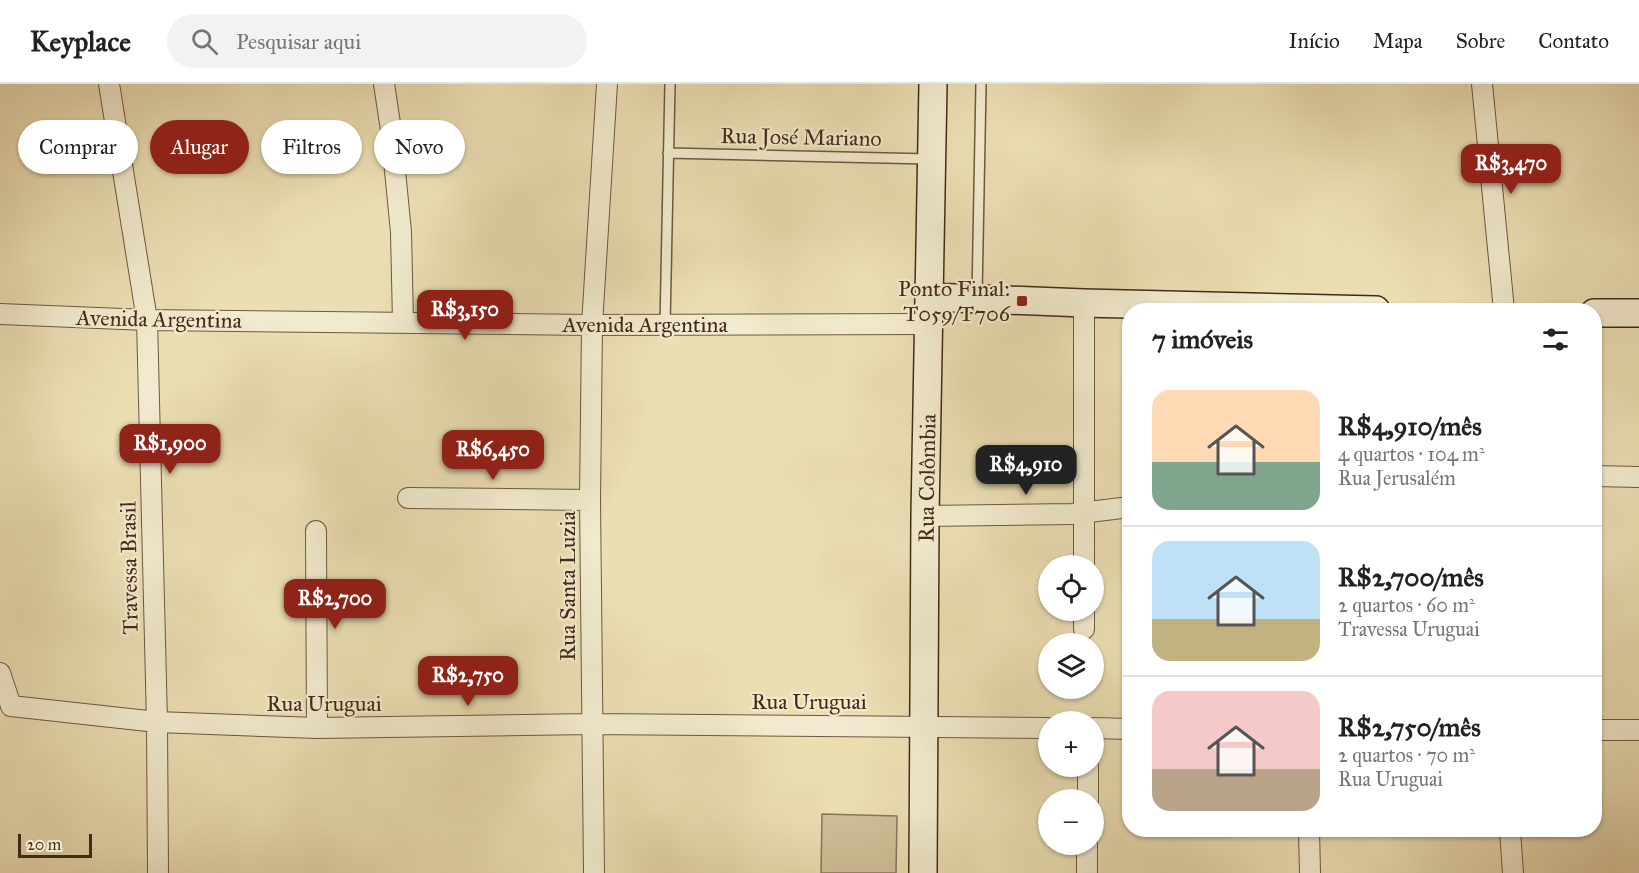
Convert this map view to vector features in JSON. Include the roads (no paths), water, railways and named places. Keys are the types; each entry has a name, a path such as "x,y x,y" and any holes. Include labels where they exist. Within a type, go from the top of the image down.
{"street":[{"name":"Travessa Brasil","path":"109,84 147,320 157,722 158,873"},
{"path":"384,84 402,232 404,322"},
{"name":"Rua Santa Luzia","path":"594,873 590,500 592,325 607,84"},
{"name":"Rua Colômbia","path":"922,873 925,516 933,84"},
{"path":"1482,84 1503,303"},
{"path":"930,297 1122,304"},
{"path":"1084,303 1084,555"},
{"path":"1602,313 1639,313"},
{"name":"Avenida Argentina","path":"0,314 147,320 592,325 930,324"},
{"path":"1602,476 1639,477"},
{"path":"408,498 590,500"},
{"path":"925,516 1085,512 1122,508"},
{"path":"316,531 316,729"},
{"name":"Rua Uruguai","path":"0,673 11,706 157,722 316,729 591,724 1038,728"},
{"path":"1104,728 1122,729"},
{"path":"1602,730 1639,730"},
{"path":"1309,837 1310,873"},
{"path":"1511,837 1514,873"},
{"path":"1087,855 1087,873"}],"lane":[{"path":"665,325 670,84"},
{"path":"977,299 981,84"},
{"name":"Rua José Mariano","path":"668,153 932,159"}],"place":[{"name":"Ponto Final: T059/T706","path":"1022,301"}]}
